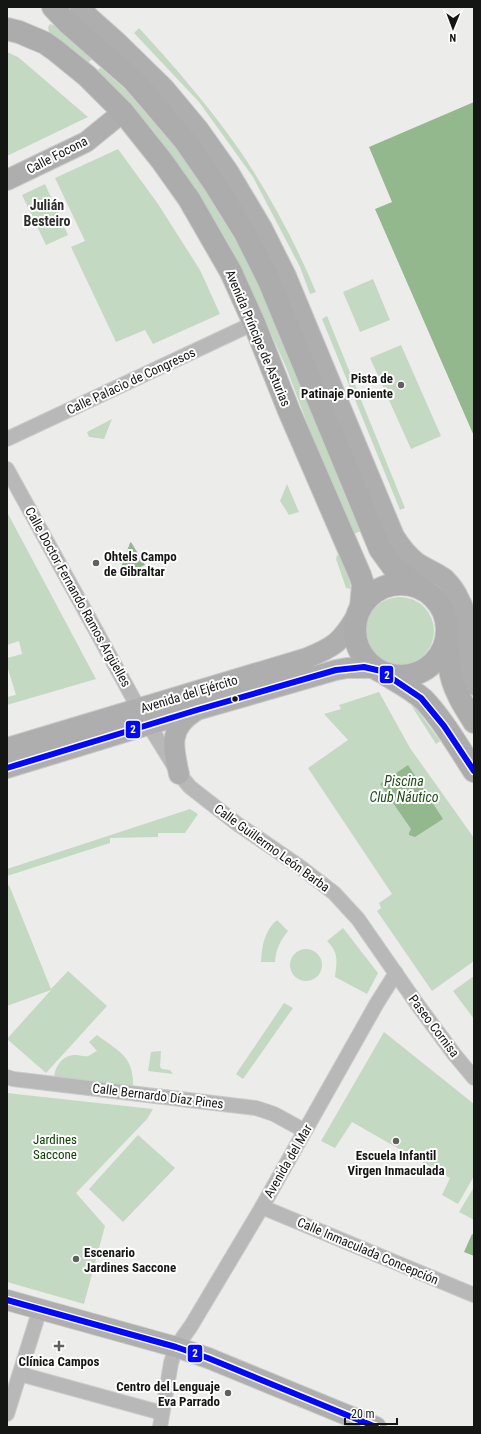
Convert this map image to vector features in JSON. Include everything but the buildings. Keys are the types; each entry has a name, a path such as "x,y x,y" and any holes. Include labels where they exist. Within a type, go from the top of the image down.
{"highway":[{"path":"53,7 68,23 133,80 185,141 214,183 245,233 269,281 380,549 393,567 433,598 443,611 447,622 448,662 452,681 458,695 474,722"},
{"name":"Avenida Príncipe de Asturias","path":"7,29 34,38 55,50 87,76 123,112 162,161 189,199 231,272 360,575 363,584 358,612"},
{"path":"420,588 398,584 387,586 372,594 358,612 354,628 358,650 364,659 380,671 411,690 428,706 474,771"},
{"path":"380,671 397,677 418,674 427,669 442,653 446,643 447,633"}],"main road":[{"path":"80,7 164,88 200,130 228,171 262,228 286,276 394,536 407,554 424,568 444,579 460,599 465,611 467,623 468,634 466,662 468,672 474,685"},
{"name":"Calle Focona","path":"7,180 86,142 123,112"},
{"name":"Avenida del Ejército","path":"7,768 328,649 338,642 347,631 358,612"},
{"name":"Avenida del Ejército","path":"7,748 144,717 197,710 336,670 347,668 380,671"},
{"path":"179,774 174,745 176,732 180,724 197,710"},
{"path":"7,1300 176,1347 208,1358 376,1427"}],"street":[{"name":"Calle Palacio de Congresos","path":"7,439 254,323"},
{"name":"Calle Doctor Fernando Ramos Argüelles","path":"7,469 144,717"},
{"name":"Calle Guillermo León Barba","path":"144,717 179,774 190,787 236,823 299,866 334,893 358,918 396,973"},
{"name":"Paseo Cornisa","path":"396,973 426,1016 474,1078"},
{"name":"Avenida del Mar","path":"160,1427 171,1363 176,1347 191,1326 262,1207 377,1003 396,973"},
{"name":"Calle Bernardo Díaz Pines","path":"7,1077 13,1079 256,1108 274,1114 305,1131"},
{"name":"Calle Inmaculada Concepción","path":"262,1207 474,1295"},
{"path":"7,1414 40,1309"},
{"path":"20,1374 162,1413"}],"green space":[{"path":"50,24 55,26 93,58 87,64 49,32 48,27"},
{"path":"139,28 215,116 238,148 281,218 316,292 310,294 300,267 253,177 199,102 134,33"},
{"path":"7,52 18,57 88,117 7,156"},
{"path":"101,68 126,90 177,149 194,172 239,246 265,297 348,503 361,531 354,534 323,465 286,367 251,289 227,241 199,196 153,131 98,73 97,70"},
{"path":"118,149 158,204 200,270 220,314 153,344 145,330 116,342 71,247 85,241 55,178"},
{"path":"45,184 68,235 46,245 22,195"},
{"path":"373,279 390,320 360,332 343,292"},
{"path":"327,316 405,508 400,510 322,319"},
{"name":"Pista de Patinaje Poniente","path":"401,345 441,436 411,449 370,358"},
{"path":"112,419 104,439 89,437 87,432"},
{"path":"287,484 299,512 289,515 280,501"},
{"path":"7,512 96,679 7,705 7,697 16,695 7,666 7,658 22,654 19,641 7,645"},
{"path":"337,555 341,557 348,573 351,589 346,588 336,559"},
{"path":"400,597 413,600 424,607 431,618 434,631 431,644 424,655 413,662 400,665 387,662 376,655 369,644 366,631 369,618 376,607 387,600"},
{"path":"379,692 410,748 474,838 474,961 432,991 377,911 381,908 379,903 392,894 308,768 348,740 324,714 341,709 339,705"},
{"path":"411,705 418,711 440,741 436,744"},
{"path":"190,809 198,814 185,833 158,833 158,837 110,838 110,843 7,876 7,869"},
{"path":"9,885 51,989 68,971 107,1006 46,1073 7,1039 51,990 7,1006 7,886"},
{"path":"277,920 288,931 279,945 275,962 261,962 264,939 269,929"},
{"path":"343,928 378,973 367,994 335,977 335,953 334,949 327,941"},
{"path":"306,949 312,950 319,956 322,965 321,971 315,978 306,981 300,980 293,974 290,965 291,959 297,952"},
{"path":"474,976 474,1019 453,991"},
{"path":"284,1003 293,1008 243,1079 236,1074"},
{"path":"384,1032 474,1104 474,1176 458,1204 442,1195 450,1178 352,1122 335,1148 321,1141"},
{"path":"97,1035 118,1050 128,1061 133,1076 133,1086 54,1078 58,1065 67,1056 88,1056 97,1051 89,1042"},
{"path":"161,1051 160,1067 162,1069 170,1070 173,1074 148,1071 151,1052"},
{"name":"Jardines Saccone","path":"7,1093 153,1109 147,1119 76,1193 105,1226 84,1304 7,1282"},
{"path":"138,1135 175,1168 123,1222 89,1189"},
{"path":"474,1187 474,1220 459,1212"}],"water":[{"path":"474,102 474,436 375,209 392,202 369,147"},
{"path":"131,542 145,565 134,570 130,578 121,567"},
{"name":"Piscina Club Náutico","path":"408,765 443,819 415,837 409,835 411,829 380,784"},
{"path":"472,1234 474,1235 474,1256 464,1252"}],"transit line":[{"name":"2","path":"7,768 197,710 336,670 364,667 381,671 421,698 444,726 474,771"},
{"name":"2","path":"7,1300 176,1347 208,1358 376,1427"}],"place":[{"name":"Pista de Patinaje Poniente","path":"401,385"},
{"name":"Ohtels Campo de Gibraltar","path":"96,563"},
{"name":"Escuela Infantil Virgen Inmaculada","path":"396,1141"},
{"name":"Escenario Jardines Saccone","path":"76,1259"},
{"name":"Clínica Campos","path":"59,1346"},
{"name":"Centro del Lenguaje Eva Parrado","path":"228,1393"}],"district":[{"name":"Julián Besteiro","path":"47,214"}]}
